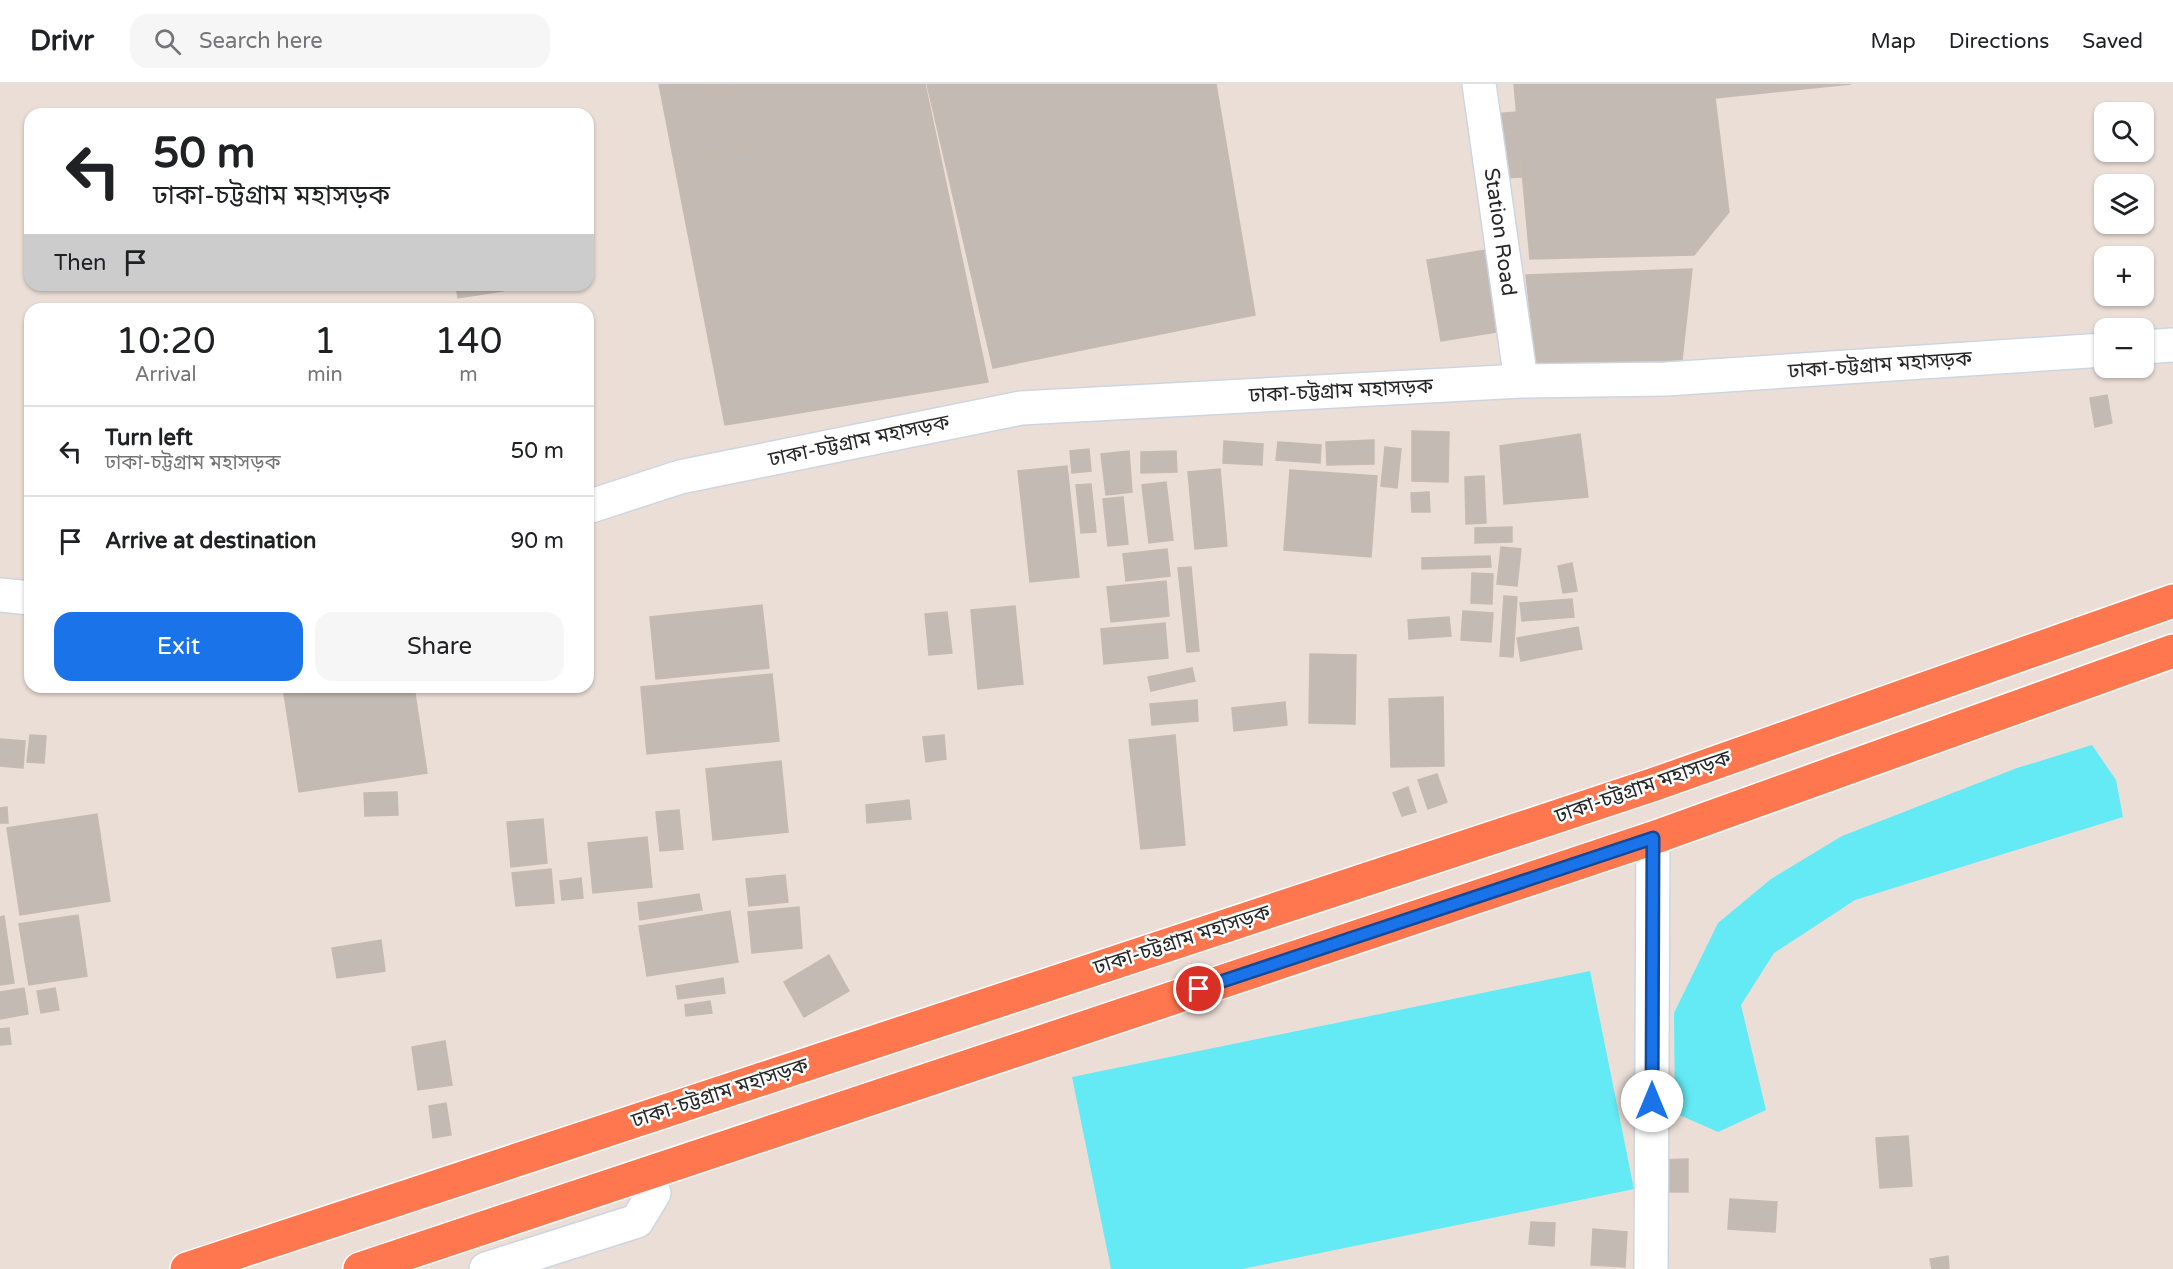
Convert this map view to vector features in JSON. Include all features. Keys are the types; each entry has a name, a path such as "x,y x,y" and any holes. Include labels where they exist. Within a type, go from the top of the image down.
{"highway":[{"name":"ঢাকা-চট্টগ্রাম মহাসড়ক","path":"187,1269 1655,784 2173,601"},
{"path":"360,1269 1653,838 2173,651"}],"street":[{"name":"Station Road","path":"1479,84 1521,381"},
{"path":"2154,346 2173,345"},
{"name":"ঢাকা-চট্টগ্রাম মহাসড়ক","path":"594,505 680,477 1021,408 1521,381 1666,379 2094,351"},
{"path":"0,595 24,597"},
{"path":"1651,1269 1653,838"},
{"path":"486,1269 637,1221 654,1193"}],"water":[{"path":"2092,745 2116,780 2123,817 1855,900 1774,953 1741,1005 1766,1110 1718,1132 1675,1113 1674,1013 1718,923 1771,879 1842,836 2017,768"},
{"path":"1590,971 1634,1189 1242,1269 1111,1269 1072,1077"}],"building":[{"path":"659,84 925,84 988,382 725,425"},
{"path":"927,84 1216,84 1255,315 993,368"},
{"path":"1514,84 1851,84 1715,98 1729,212 1694,255 1530,259"},
{"path":"733,87 747,148 708,157 694,96"},
{"path":"1517,112 1521,177 1483,179 1479,115"},
{"path":"1497,248 1510,330 1441,341 1427,260"},
{"path":"1692,269 1682,360 1536,365 1526,275"},
{"path":"457,291 503,291 458,298"},
{"path":"2107,395 2112,423 2095,427 2090,398"},
{"path":"1412,431 1449,432 1448,482 1412,481"},
{"path":"1580,434 1588,497 1504,504 1500,446"},
{"path":"1374,440 1374,464 1327,465 1326,442"},
{"path":"1224,441 1263,444 1262,465 1223,463"},
{"path":"1278,442 1321,445 1320,463 1276,460"},
{"path":"1385,447 1401,449 1397,488 1381,486"},
{"path":"1089,449 1091,471 1072,473 1070,451"},
{"path":"1129,451 1132,492 1106,495 1101,454"},
{"path":"1176,451 1177,472 1141,473 1141,452"},
{"path":"1067,466 1079,577 1030,582 1018,471"},
{"path":"1220,469 1227,546 1195,549 1188,472"},
{"path":"1290,470 1377,476 1371,557 1284,550"},
{"path":"1484,476 1486,523 1466,524 1465,477"},
{"path":"1166,482 1173,540 1149,543 1142,485"},
{"path":"1091,484 1096,532 1081,533 1076,485"},
{"path":"1429,492 1430,512 1412,512 1411,493"},
{"path":"1123,497 1128,544 1108,546 1103,499"},
{"path":"1512,527 1512,542 1475,543 1475,528"},
{"path":"1501,547 1521,549 1517,586 1497,584"},
{"path":"1167,549 1170,576 1126,581 1123,554"},
{"path":"1490,556 1491,567 1422,569 1422,558"},
{"path":"1572,563 1577,591 1563,593 1558,566"},
{"path":"1191,567 1199,651 1187,652 1178,568"},
{"path":"1472,573 1493,574 1492,604 1471,603"},
{"path":"1166,581 1169,616 1111,622 1107,587"},
{"path":"1504,596 1517,597 1513,657 1500,656"},
{"path":"1572,599 1574,617 1522,621 1520,603"},
{"path":"762,605 769,668 656,679 650,617"},
{"path":"1015,606 1023,684 978,689 971,610"},
{"path":"1463,611 1493,613 1491,642 1461,640"},
{"path":"947,612 952,653 929,655 925,614"},
{"path":"1449,617 1451,636 1409,639 1408,620"},
{"path":"1165,623 1168,658 1104,664 1101,629"},
{"path":"1578,627 1582,649 1521,661 1517,638"},
{"path":"1310,654 1356,655 1355,724 1309,723"},
{"path":"1192,668 1195,681 1151,691 1148,677"},
{"path":"772,674 779,741 647,754 641,687"},
{"path":"284,693 415,693 427,773 299,792"},
{"path":"1443,697 1444,766 1391,767 1389,699"},
{"path":"1197,700 1198,721 1152,725 1150,704"},
{"path":"1285,702 1287,725 1234,731 1232,708"},
{"path":"30,735 46,736 44,763 27,762"},
{"path":"944,735 946,759 926,762 923,737"},
{"path":"1175,735 1185,845 1141,849 1129,740"},
{"path":"0,739 25,741 23,768 0,766"},
{"path":"781,761 788,832 713,840 706,769"},
{"path":"1437,774 1447,802 1428,809 1418,780"},
{"path":"1408,787 1416,812 1402,816 1393,793"},
{"path":"397,792 398,815 365,816 364,793"},
{"path":"909,800 911,819 867,823 866,805"},
{"path":"7,807 8,823 0,823 0,808"},
{"path":"679,810 683,849 660,851 656,812"},
{"path":"97,814 110,901 20,915 7,828"},
{"path":"543,819 547,863 511,867 507,822"},
{"path":"647,837 652,887 593,893 588,843"},
{"path":"551,869 554,903 516,906 512,873"},
{"path":"785,875 788,902 749,906 746,879"},
{"path":"581,878 583,898 562,900 560,881"},
{"path":"699,894 702,910 640,920 638,903"},
{"path":"799,907 802,948 752,953 748,912"},
{"path":"730,911 738,962 647,976 639,926"},
{"path":"78,915 87,976 29,985 19,924"},
{"path":"4,916 14,983 0,985 0,917"},
{"path":"381,940 385,971 337,978 332,948"},
{"path":"829,955 849,991 804,1017 784,982"},
{"path":"723,978 725,993 678,999 676,986"},
{"path":"24,988 28,1014 0,1019 0,992"},
{"path":"55,988 59,1010 41,1013 37,991"},
{"path":"710,1001 712,1013 686,1016 685,1005"},
{"path":"9,1028 11,1044 0,1045 0,1029"},
{"path":"445,1041 452,1085 418,1090 412,1047"},
{"path":"446,1103 451,1135 433,1138 429,1106"},
{"path":"1908,1136 1912,1186 1880,1188 1876,1138"},
{"path":"1688,1159 1688,1192 1659,1192 1659,1160"},
{"path":"1730,1199 1777,1202 1775,1232 1728,1229"},
{"path":"1531,1222 1555,1223 1554,1246 1529,1244"},
{"path":"1593,1229 1627,1232 1625,1267 1591,1265"},
{"path":"1948,1256 1949,1269 1932,1269 1930,1259"}],"route":[{"path":"1199,989 1653,838 1652,1101"}]}
